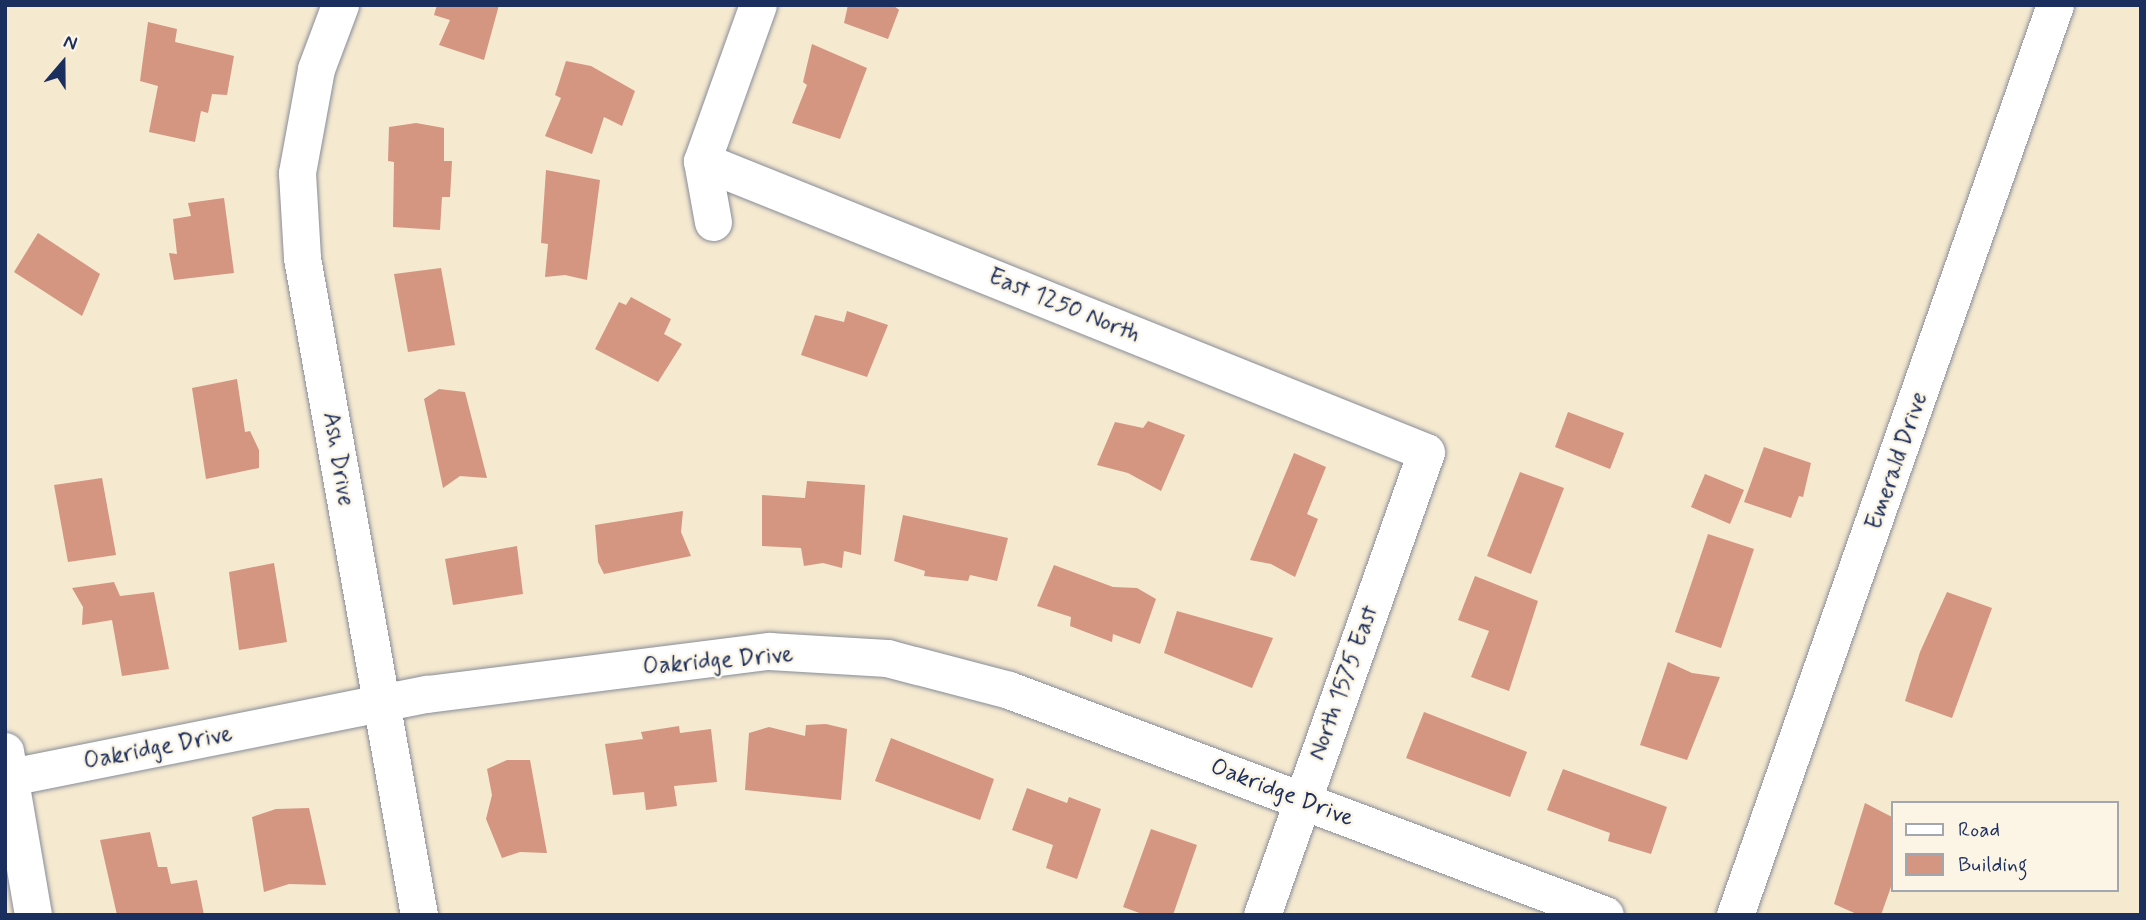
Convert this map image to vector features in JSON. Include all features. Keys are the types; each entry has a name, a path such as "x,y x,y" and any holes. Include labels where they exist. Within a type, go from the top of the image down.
{"street":[{"name":"Ash Drive","path":"340,5 316,69 297,173 302,258 419,915"},
{"path":"713,222 702,161 758,5"},
{"name":"Emerald Drive","path":"1735,915 2055,5"},
{"name":"East 1250 North","path":"702,161 1426,452"},
{"name":"North 1575 East","path":"1262,915 1426,452"},
{"name":"Oakridge Drive","path":"7,769 382,705 427,694 769,651 887,658 1009,690 1605,915"},
{"path":"7,769 33,915"}],"building":[{"path":"437,5 499,5 484,60 439,45 450,20 434,15"},
{"path":"848,5 893,5 899,10 888,39 844,23"},
{"path":"148,22 177,29 175,42 234,56 227,95 212,94 208,113 201,111 195,142 149,132 158,86 140,81"},
{"path":"812,44 867,68 840,139 792,123 807,85 803,82"},
{"path":"566,61 591,66 635,91 622,126 604,117 592,154 545,136 561,98 555,95"},
{"path":"416,123 444,128 444,161 452,161 450,197 442,197 440,230 393,227 394,162 388,161 389,127"},
{"path":"546,170 600,180 587,280 565,275 545,277 548,244 541,243"},
{"path":"224,198 234,273 174,280 169,253 177,254 173,219 191,216 188,203"},
{"path":"38,233 100,274 82,316 14,272"},
{"path":"441,268 455,345 408,352 394,274"},
{"path":"631,297 671,319 664,334 682,344 658,382 595,349 619,302 626,305"},
{"path":"847,311 888,325 867,377 801,355 815,315 844,322"},
{"path":"237,379 245,432 250,431 259,450 259,468 206,479 192,388"},
{"path":"439,389 465,392 487,478 460,476 443,488 424,399"},
{"path":"1568,412 1624,433 1610,469 1555,447"},
{"path":"1148,421 1185,435 1161,491 1128,473 1097,465 1115,422 1143,428"},
{"path":"1764,447 1811,463 1803,497 1799,496 1791,518 1744,502"},
{"path":"1294,453 1326,467 1307,514 1318,519 1295,577 1271,564 1250,560"},
{"path":"1520,472 1564,488 1531,574 1487,556"},
{"path":"1705,474 1744,490 1730,524 1691,507"},
{"path":"102,478 116,555 68,562 54,485"},
{"path":"807,481 865,485 861,555 844,551 842,568 823,563 804,566 801,548 762,546 762,495 805,498"},
{"path":"683,511 681,532 691,556 604,574 598,562 595,525"},
{"path":"903,515 1008,538 997,581 970,575 968,581 924,576 925,571 894,561"},
{"path":"1708,534 1754,549 1721,648 1675,632"},
{"path":"517,546 523,594 453,605 445,559"},
{"path":"274,563 287,642 239,650 229,572"},
{"path":"1054,565 1113,587 1137,588 1156,599 1140,644 1113,634 1112,642 1070,626 1071,617 1037,606"},
{"path":"1475,576 1538,601 1509,691 1471,677 1489,631 1458,620"},
{"path":"114,582 120,596 154,592 169,669 122,676 112,620 82,625 83,607 72,588"},
{"path":"1947,592 1992,608 1952,718 1905,701 1920,652"},
{"path":"1177,611 1273,638 1252,688 1164,653"},
{"path":"1668,662 1692,673 1720,677 1687,760 1640,745"},
{"path":"1424,712 1527,752 1510,797 1406,758"},
{"path":"826,724 847,729 841,800 745,790 749,733 769,727 805,736 806,725"},
{"path":"679,726 680,733 711,729 717,782 674,786 677,806 646,810 644,792 613,795 605,744 643,739 641,732"},
{"path":"891,738 994,779 980,820 875,781"},
{"path":"507,760 530,760 547,853 520,852 502,858 486,819 492,795 487,769"},
{"path":"1563,769 1667,807 1651,854 1608,841 1610,833 1547,810"},
{"path":"1027,788 1067,803 1069,797 1101,809 1077,879 1046,868 1053,845 1012,830"},
{"path":"1865,803 1890,816 1890,890 1881,915 1859,915 1834,904"},
{"path":"309,808 326,885 289,884 264,892 252,817 276,809"},
{"path":"1151,829 1197,845 1173,915 1145,915 1123,907"},
{"path":"150,832 158,867 167,867 171,884 197,880 204,915 117,915 100,840"}]}
